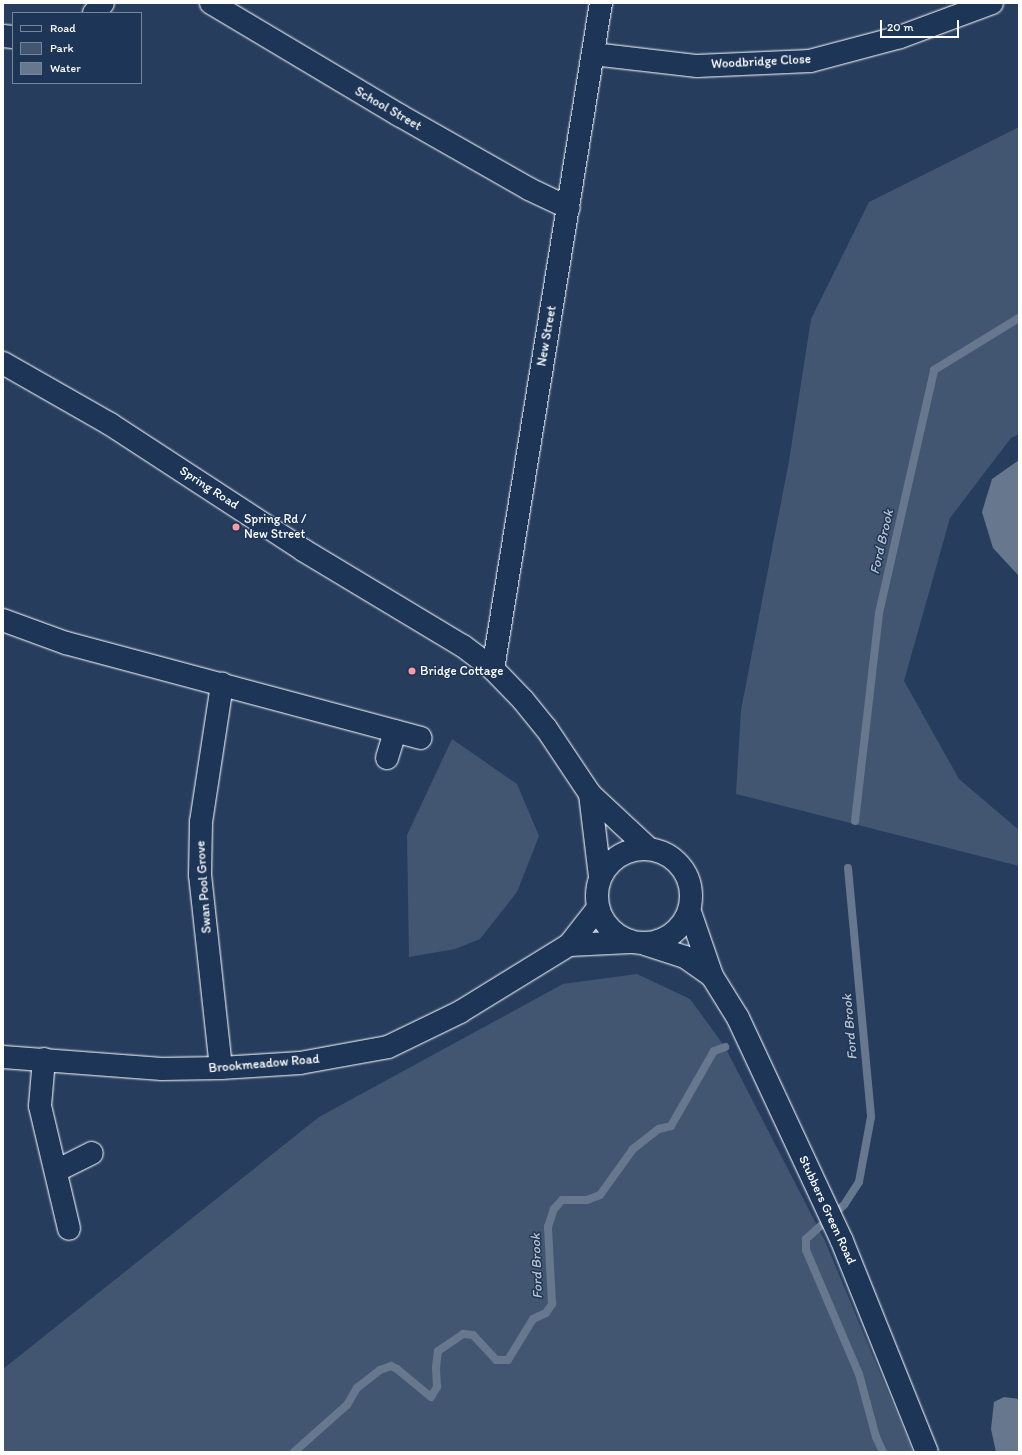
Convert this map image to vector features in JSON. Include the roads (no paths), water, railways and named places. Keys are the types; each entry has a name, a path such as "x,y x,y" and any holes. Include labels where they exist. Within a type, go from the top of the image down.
{"street":[{"path":"95,12 103,3"},
{"name":"School Street","path":"210,3 406,119 529,189 569,208"},
{"name":"New Street","path":"493,669 569,208 601,3"},
{"name":"Woodbridge Close","path":"593,54 697,66 810,61 900,37 992,3"},
{"name":"Spring Road","path":"3,363 110,424 303,550 463,646 493,669"},
{"path":"3,620 66,643 421,738"},
{"path":"493,669 546,728 590,794 648,848"},
{"name":"Swan Pool Grove","path":"221,1068 200,875 201,822 222,684"},
{"path":"387,758 395,731"},
{"path":"590,794 600,877"},
{"path":"648,848 667,853 680,862 689,876 692,895 690,912 679,929 663,939 637,943 614,932 603,921 598,908 597,891 600,877 607,865 617,857 632,850 648,848"},
{"name":"Brookmeadow Road","path":"3,1057 162,1069 221,1068 300,1063 388,1047 460,1012 569,946 598,908"},
{"name":"Stubbers Green Road","path":"690,912 712,976 738,1018 825,1202 928,1452"},
{"name":"Brookmeadow Road","path":"569,946 637,943"},
{"name":"Stubbers Green Road","path":"637,943 685,957 712,976"},
{"path":"44,1059 40,1106 69,1229"},
{"path":"56,1171 92,1153"}],"water":[{"path":"1019,460 1019,576 993,548 982,512 992,479"},
{"path":"1004,1397 1019,1399 1019,1452 996,1452 991,1429 994,1402"}],"waterway":[{"name":"Ford Brook","path":"855,821 879,613 934,370 1019,318"},
{"name":"Ford Brook","path":"848,868 871,1117 859,1182 844,1205 806,1239 806,1250 859,1374 876,1437 883,1452"},
{"name":"Ford Brook","path":"294,1452 347,1405 357,1388 380,1370 391,1366 397,1369 431,1397 437,1387 436,1367 438,1351 463,1334 473,1335 496,1360 508,1360 533,1319 546,1313 552,1304 548,1227 554,1209 562,1200 587,1200 600,1195 633,1149 659,1129 671,1126 714,1051 725,1047"}],"place":[{"name":"Spring Rd / New Street","path":"236,527"},
{"name":"Bridge Cottage","path":"412,671"}]}
